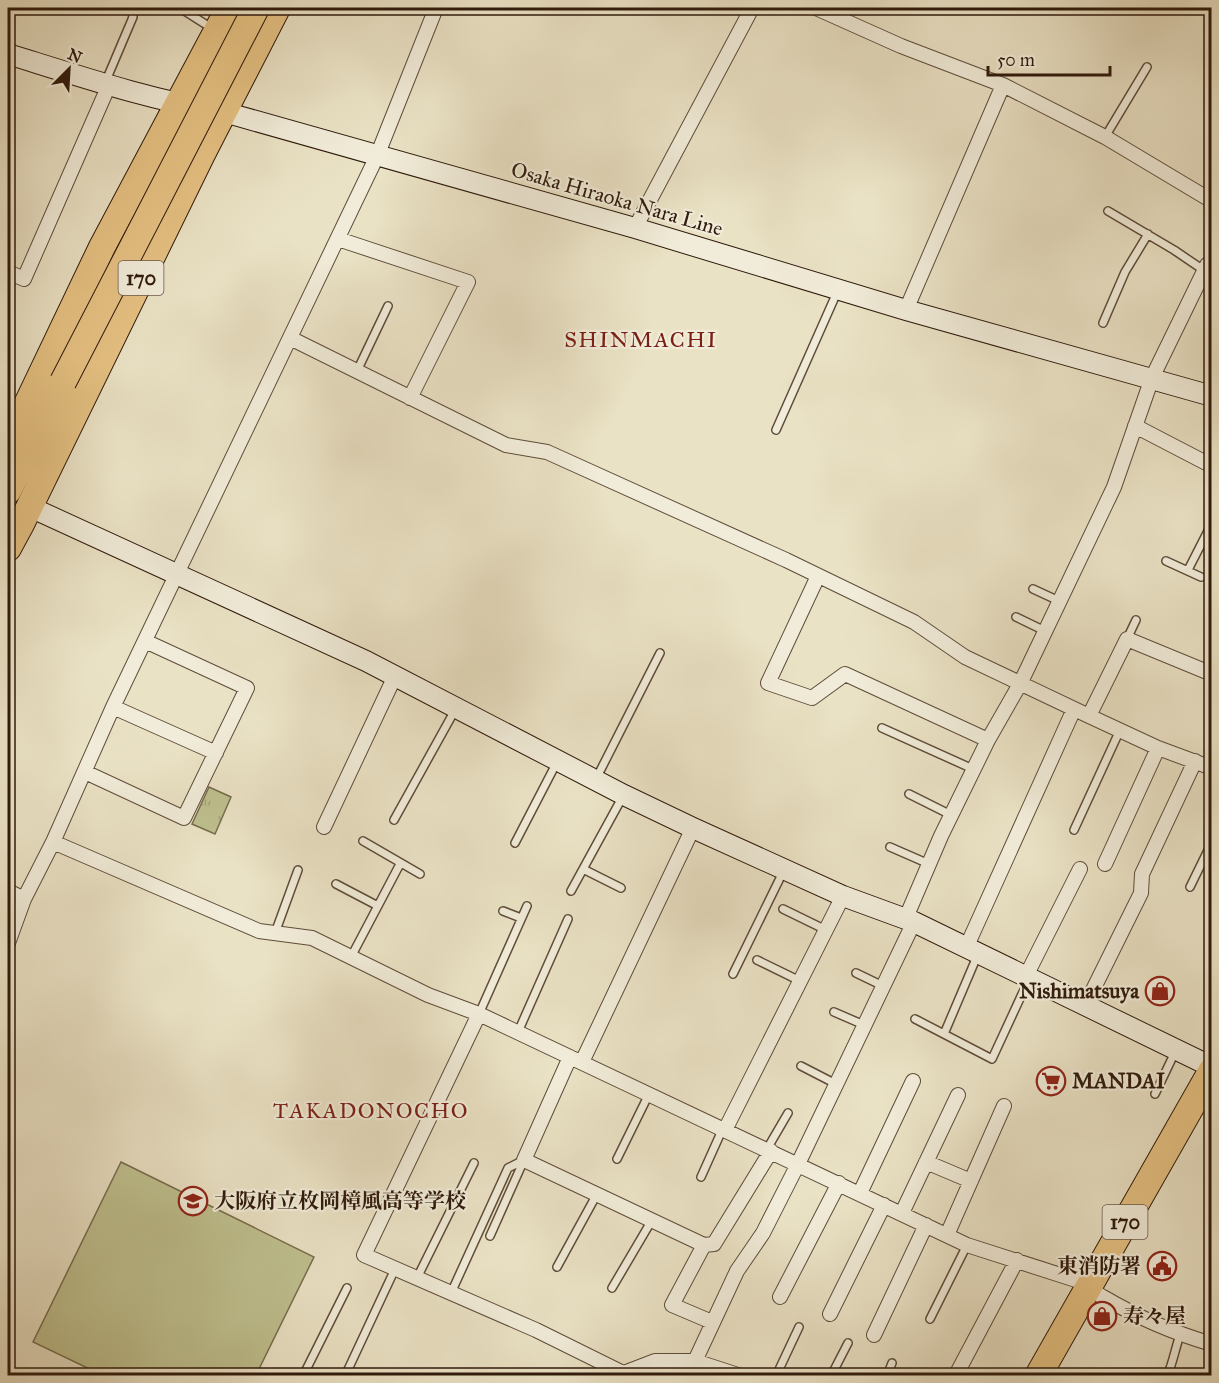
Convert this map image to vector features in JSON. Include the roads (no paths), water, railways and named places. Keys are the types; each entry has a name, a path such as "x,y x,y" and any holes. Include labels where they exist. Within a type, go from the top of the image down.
{"highway":[{"name":"170","path":"8,444 102,247 229,8"},
{"name":"170","path":"8,491 256,8"},
{"name":"170","path":"8,548 277,8"},
{"name":"170","path":"1038,1376 1212,1068"}],"street":[{"path":"8,943 24,899 53,842 113,707 377,156 436,8"},
{"path":"635,228 752,8"},
{"path":"816,8 901,46 1004,85 1105,136 1212,201"},
{"name":"Osaka Hiraoka Nara Line","path":"8,54 179,105 224,112 635,228 906,310 1212,396"},
{"path":"8,272 24,279 107,85"},
{"path":"906,310 1004,85"},
{"path":"338,239 468,282 410,399"},
{"path":"695,1360 737,1271 762,1233 798,1164 883,986 929,864 951,814 988,740 1020,684 1114,487 1152,378 1208,268"},
{"path":"290,338 506,445 547,452 818,576 914,622 965,657 1020,684 1158,748 1212,768"},
{"path":"1135,426 1212,466"},
{"path":"30,507 395,676 624,795 693,828 843,896 909,921 1212,1068"},
{"path":"818,576 768,683 812,698 845,674 988,740"},
{"path":"1089,716 1127,639 1212,674"},
{"path":"85,772 184,818 248,688 145,641"},
{"path":"324,827 395,676"},
{"path":"113,707 216,753"},
{"path":"972,951 1074,709"},
{"path":"1105,864 1158,748"},
{"path":"1085,1006 1141,893 1142,874 1195,761"},
{"path":"693,828 524,1160 704,1245 714,1244 769,1150"},
{"path":"53,842 259,931 312,938 428,995 479,1014 518,1032 967,1245 1017,1260 1088,1286 1100,1296 1180,1335 1212,1344"},
{"path":"1028,977 1080,869"},
{"path":"8,891 24,899"},
{"path":"724,1129 843,896"},
{"path":"479,1014 364,1255 536,1330 619,1374 655,1361 695,1360 741,1376"},
{"path":"860,1193 913,1081"},
{"path":"902,1214 958,1095"},
{"path":"947,1235 1004,1106"},
{"path":"926,1162 971,1181"},
{"path":"780,1297 839,1183"},
{"path":"830,1314 884,1205"},
{"path":"874,1335 926,1225"},
{"path":"704,1245 672,1305 712,1322"},
{"path":"956,1374 1017,1260"}],"lane":[{"path":"107,85 133,17 131,8"},
{"path":"180,8 217,32"},
{"path":"1105,136 1147,67"},
{"path":"1108,211 1208,268"},
{"path":"1102,323 1125,272 1148,234"},
{"path":"776,430 838,290"},
{"path":"357,372 388,306"},
{"path":"1188,570 1212,523"},
{"path":"1166,561 1201,577"},
{"path":"1033,589 1059,601"},
{"path":"1016,617 1045,631"},
{"path":"1127,639 1136,620"},
{"path":"595,780 660,653"},
{"path":"394,820 456,707"},
{"path":"882,728 973,769"},
{"path":"1074,830 1120,730"},
{"path":"515,843 558,760"},
{"path":"909,794 951,814"},
{"path":"571,891 624,795"},
{"path":"363,841 420,874"},
{"path":"1190,887 1212,842"},
{"path":"890,847 929,864"},
{"path":"351,957 400,864"},
{"path":"583,869 621,888"},
{"path":"733,974 784,869"},
{"path":"275,933 298,870"},
{"path":"336,884 378,906"},
{"path":"479,1014 527,906"},
{"path":"783,909 826,930"},
{"path":"503,911 521,918"},
{"path":"518,1032 568,919"},
{"path":"944,1034 972,951"},
{"path":"757,960 800,981"},
{"path":"856,973 883,986"},
{"path":"915,1019 992,1059 1028,977"},
{"path":"834,1012 864,1025"},
{"path":"1155,1094 1176,1050"},
{"path":"801,1066 836,1084"},
{"path":"617,1159 649,1094"},
{"path":"769,1150 788,1113"},
{"path":"701,1177 724,1129"},
{"path":"490,1236 524,1160"},
{"path":"451,1293 508,1168 524,1160"},
{"path":"417,1278 474,1163"},
{"path":"557,1267 597,1194"},
{"path":"612,1288 652,1220"},
{"path":"930,1319 967,1245"},
{"path":"345,1376 395,1269"},
{"path":"303,1376 346,1288"},
{"path":"776,1376 799,1327"},
{"path":"1167,1376 1173,1364 1173,1356 1180,1335"},
{"path":"831,1376 848,1343"},
{"path":"887,1376 892,1364"}],"waterway":[{"path":"8,1370 18,1376"}],"place":[{"name":"Nishimatsuya","path":"1160,991"},
{"name":"MANDAI","path":"1051,1081"},
{"name":"大阪府立枚岡樟風高等学校","path":"193,1201"},
{"name":"東消防署","path":"1162,1266"},
{"name":"寿々屋","path":"1102,1316"}],"district":[{"name":"SHINMACHI","path":"641,339"},
{"name":"TAKADONOCHO","path":"371,1110"}]}
